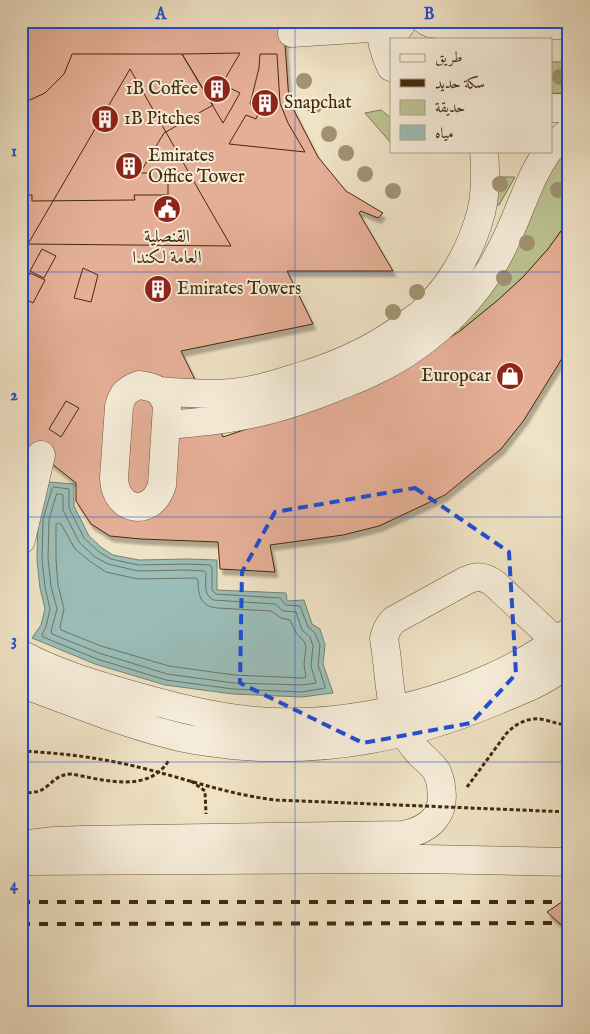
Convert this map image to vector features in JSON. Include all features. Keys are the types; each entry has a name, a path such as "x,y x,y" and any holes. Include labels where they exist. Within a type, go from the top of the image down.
{"street":[{"path":"300,40 399,31 569,25"},
{"path":"552,108 569,108"},
{"path":"552,147 569,132"},
{"path":"159,391 167,406 160,495 153,502 144,506 134,507 126,504 118,497 114,488 119,407 122,397 129,389 139,385 150,386 159,391 194,394 249,391 315,372 344,361 373,347 400,330 424,311 438,296 462,260 471,242 479,222 482,207 484,152"},
{"path":"166,425 204,422 278,408 315,396 370,374 418,345 457,312 490,270 503,247 532,177 547,152"},
{"path":"479,222 513,223"},
{"path":"21,540 42,455"},
{"path":"21,654 74,676 116,690 202,713 246,720 282,722 341,720 399,722 470,712 537,683 566,649 488,579 480,577 472,577 394,620 389,625 385,631 384,639 399,722 411,744 437,772 442,794 441,808 437,816 423,829 414,833 404,835 81,840 21,845"},
{"path":"21,683 147,728 180,737 218,743 258,747 300,748 358,742 399,722"},
{"path":"21,861 424,860 569,862"}],"path":[{"path":"464,793 512,727 529,719 547,720 562,725 569,725"},
{"path":"21,751 54,753 141,767 240,795 285,801 569,812"},
{"path":"21,792 34,793 42,791 59,776 65,774 116,782 128,782 148,779 162,770"},
{"path":"191,782 205,792 206,820"},
{"path":"453,807 458,800"}],"highlighted area":[{"path":"415,488 509,552 516,674 471,723 363,743 240,683 242,572 275,512"}],"green space":[{"path":"552,62 569,62 569,94 552,93"},
{"path":"381,110 390,117 390,142 365,113"},
{"path":"569,148 569,220 548,249 523,277 460,331 539,178"},
{"path":"492,177 515,177 499,205 487,205"}],"water":[{"path":"49,482 74,484 74,506 89,536 113,555 139,560 217,560 217,590 286,593 287,601 304,600 312,624 320,629 325,645 323,664 333,693 302,697 233,694 165,685 95,664 32,638 41,625 45,609 40,588 37,560 38,518"}],"building":[{"name":"Emirates Towers","path":"21,21 301,21 285,44 289,101 318,157 346,191 383,213 378,218 361,211 359,213 393,271 287,271 313,324 181,351 223,437 338,398 436,346 460,331 523,277 548,249 569,220 569,346 524,420 501,449 445,495 379,526 343,535 270,545 275,572 220,569 218,542 110,536 91,524 76,501 76,483 41,455 21,442"},
{"name":"1B Coffee","path":"240,53 222,84 240,93 223,123 182,54"},
{"name":"1B Pitches","path":"72,54 182,54 213,105 164,133 140,173 152,173 152,181 168,181 168,195 134,195 135,200 32,201 32,195 23,195 23,182 21,182 21,104 45,93 64,74"},
{"name":"Snapchat","path":"260,54 277,54 280,103 288,123 305,152 229,144 246,115 256,119 260,109 250,104 259,68"},
{"name":"Emirates Office Tower","path":"130,69 209,208 231,246 28,244"},
{"path":"42,249 56,256 44,278 30,271"},
{"path":"83,268 98,275 91,302 74,298"},
{"path":"30,273 45,280 33,303 21,297 21,290"},
{"path":"66,401 79,408 61,437 49,429"},
{"path":"569,897 569,932 547,912"}],"railway":[{"path":"21,902 569,902"},
{"path":"21,924 569,923"}],"place":[{"name":"1B Coffee","path":"217,89"},
{"name":"Snapchat","path":"265,103"},
{"name":"1B Pitches","path":"105,119"},
{"name":"Emirates Office Tower","path":"129,166"},
{"name":"القنصلية العامة لكندا","path":"167,209"},
{"name":"Emirates Towers","path":"158,289"},
{"name":"Europcar","path":"510,376"}]}
